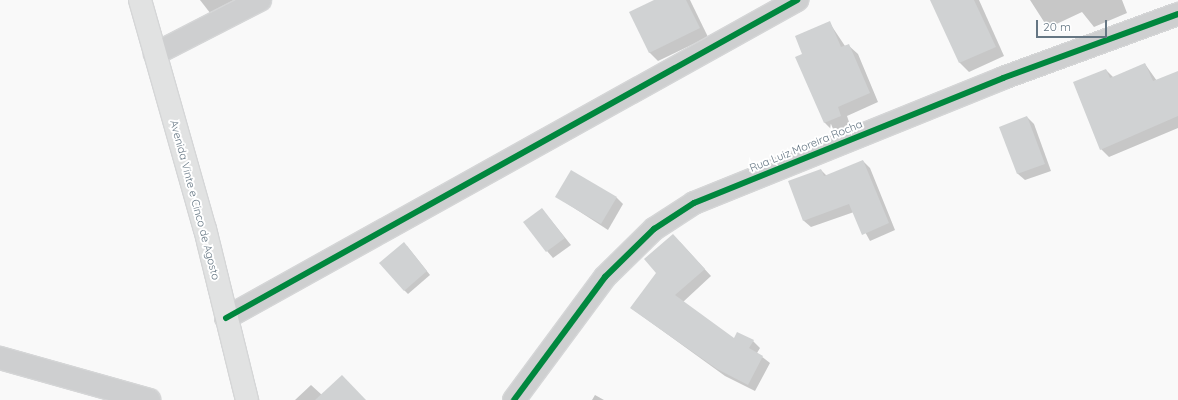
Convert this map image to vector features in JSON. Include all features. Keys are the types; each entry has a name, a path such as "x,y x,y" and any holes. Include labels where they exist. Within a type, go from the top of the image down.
{"main road":[{"name":"Avenida Vinte e Cinco de Agosto","path":"140,0 205,229 247,400"}],"street":[{"path":"155,54 260,0"},
{"path":"226,318 797,0"},
{"name":"Rua Luiz Moreira Rocha","path":"514,400 605,277 654,229 694,203 1003,78 1178,14"},
{"path":"0,358 149,400"}],"building":[{"path":"654,0 686,0 700,28 649,53 629,12"},
{"path":"930,0 974,0 996,47 959,63"},
{"path":"830,21 841,47 849,44 870,93 838,107 841,116 824,123 795,57 802,54 795,36"},
{"path":"1145,63 1153,81 1178,71 1178,116 1100,150 1073,82 1106,69 1110,78"},
{"path":"1027,116 1045,164 1017,174 999,127"},
{"path":"863,160 889,223 862,235 849,204 803,221 788,181 821,169 824,176"},
{"path":"571,170 617,197 601,224 555,197"},
{"path":"542,208 565,238 546,252 523,222"},
{"path":"673,234 705,269 675,295 734,338 737,332 754,340 749,348 763,356 748,385 717,369 630,308 656,273 644,259"},
{"path":"404,242 427,271 404,291 379,263"},
{"path":"342,375 366,400 315,400"}],"cycle path":[{"path":"226,318 797,0"},
{"path":"514,400 605,277 654,229 694,203 1003,78 1178,14"}]}
